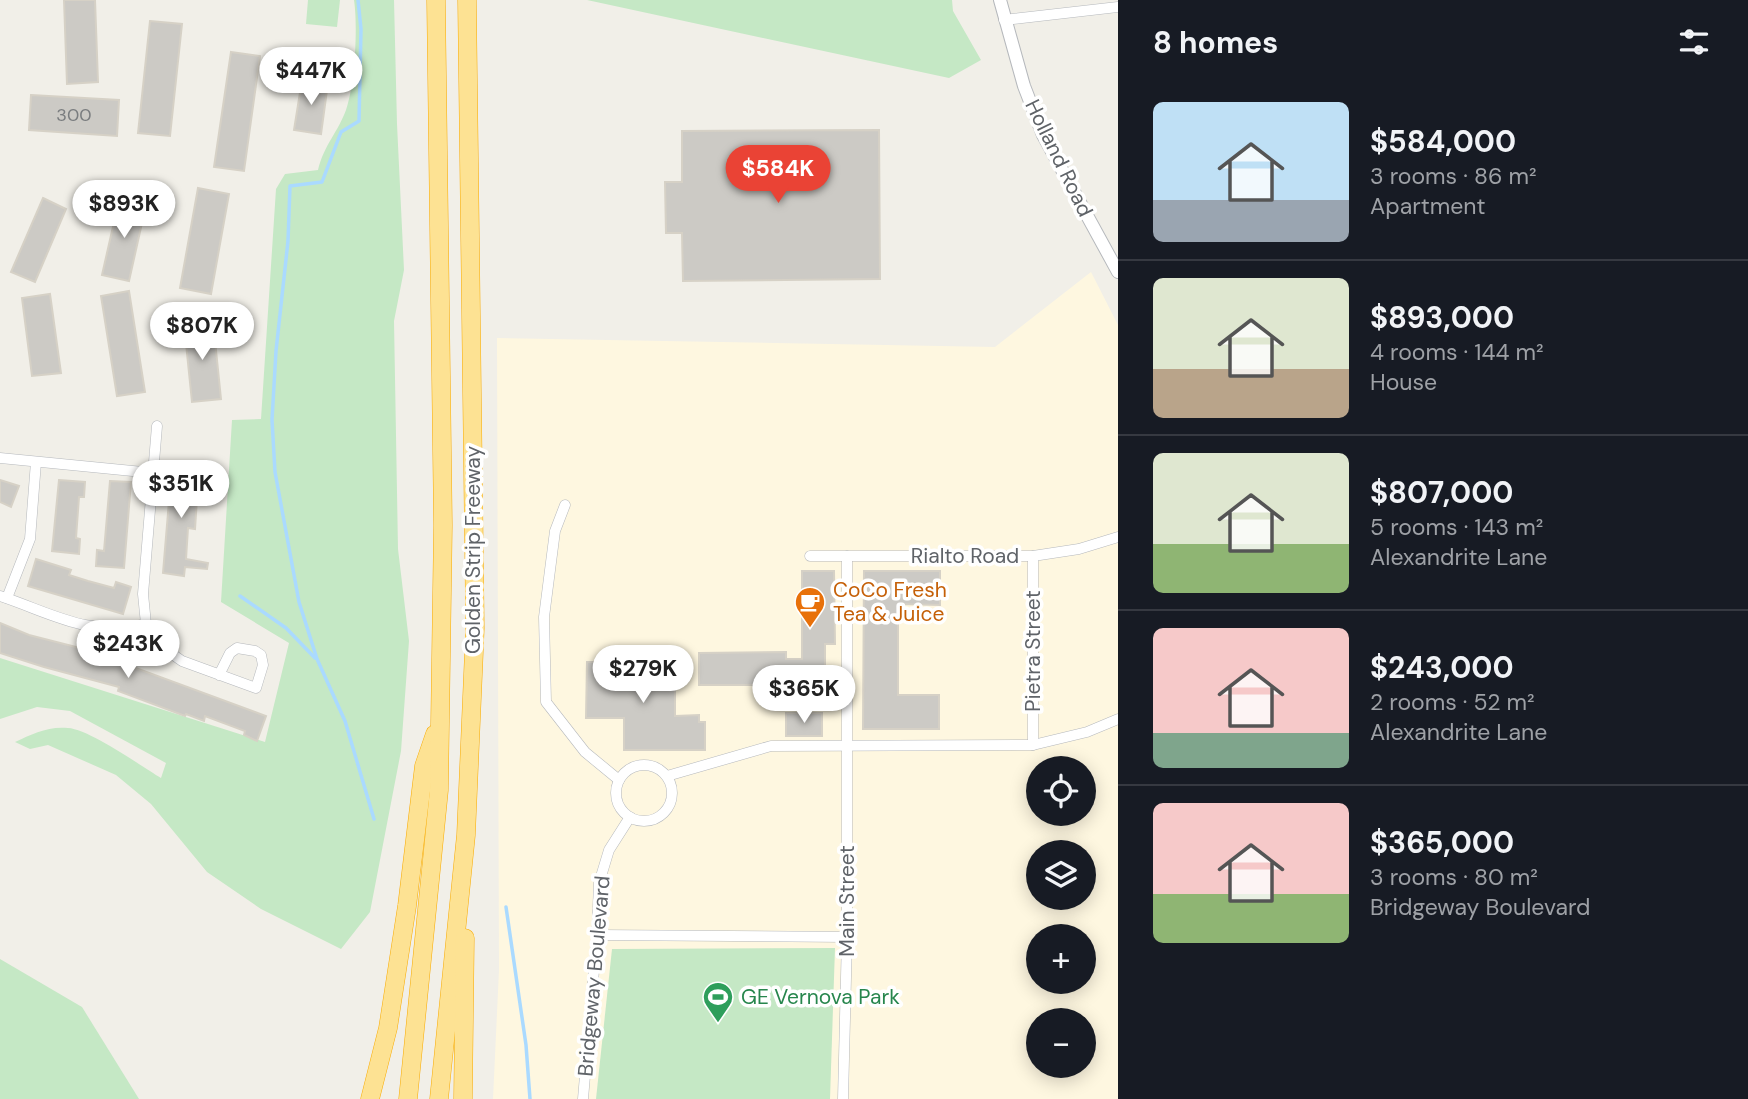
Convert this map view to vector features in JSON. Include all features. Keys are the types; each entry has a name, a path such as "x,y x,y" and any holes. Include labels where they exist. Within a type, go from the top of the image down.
{"highway":[{"name":"Golden Strip Freeway","path":"408,1099 435,845 440,721 443,524 436,0"},
{"name":"Golden Strip Freeway","path":"439,1099 466,835 473,702 475,576 467,0"},
{"path":"370,1099 390,1015 424,766 440,721"},
{"path":"463,1099 466,835"}],"street":[{"name":"Holland Road","path":"1000,0 1024,86 1044,135 1118,272"},
{"path":"1004,20 1118,7"},
{"path":"157,426 143,594 146,624 155,639 181,661 219,675 256,688 262,673 261,655 255,651 237,648 230,653 219,675"},
{"path":"0,458 153,473"},
{"path":"36,463 30,539 3,597 86,626 116,629 146,624"},
{"path":"565,505 555,531 544,617 546,702 585,752 618,780"},
{"name":"Rialto Road","path":"810,556 1056,555 1118,537"},
{"name":"Main Street","path":"843,1099 847,937 847,556"},
{"name":"Pietra Street","path":"1033,556 1033,745"},
{"path":"667,776 771,746 1033,745 1087,732 1118,719"},
{"path":"641,764 660,769 667,776 672,794 665,811 649,820 630,817 618,805 618,780 632,767 641,764"},
{"name":"Bridgeway Boulevard","path":"583,1099 599,883 609,850 630,817"},
{"path":"597,935 847,937"}],"shaded area":[{"path":"1091,272 1118,325 1118,1099 493,1099 499,970 497,338 995,347"}],"green space":[{"path":"308,0 340,0 337,27 306,24"},
{"path":"354,0 394,0 404,270 394,321 398,549 409,641 401,751 370,912 341,949 261,909 207,872 151,804 116,775 48,745 30,749 15,742 47,729 68,728 101,741 161,778 166,763 70,711 37,707 0,719 0,658 265,742 289,643 221,602 232,420 261,419 276,189 285,174 318,170 346,110 355,55"},
{"path":"587,0 952,0 953,11 981,60 949,78"},
{"name":"GE Vernova Park","path":"835,948 830,1099 596,1099 612,949"},
{"path":"0,959 82,1007 139,1099 0,1099"}],"building":[{"path":"64,0 95,0 98,82 67,84"},
{"path":"150,21 182,24 170,136 138,133"},
{"path":"231,52 260,56 244,171 214,167"},
{"path":"302,80 328,83 321,134 294,130"},
{"path":"31,95 119,100 117,136 29,130"},
{"path":"879,130 880,279 683,281 682,233 666,233 665,182 682,182 682,131"},
{"path":"198,188 229,194 211,294 180,288"},
{"path":"43,198 66,209 35,282 11,272"},
{"path":"119,200 146,205 129,281 102,275"},
{"path":"129,291 145,392 117,396 101,296"},
{"path":"50,294 61,373 32,376 22,298"},
{"path":"213,321 221,399 192,402 184,324"},
{"path":"172,465 199,468 195,529 188,528 186,559 208,563 207,569 185,567 184,576 163,573"},
{"path":"0,480 19,486 11,507 0,502"},
{"path":"59,480 85,482 84,497 79,497 76,538 80,539 79,554 52,551"},
{"path":"110,481 131,482 124,568 96,566 97,550 104,551"},
{"path":"36,559 71,570 69,575 88,581 114,588 116,582 131,587 123,614 28,586"},
{"path":"802,571 834,571 835,644 825,644 825,696 784,697 784,685 699,685 699,653 786,652 786,659 802,659"},
{"path":"864,571 940,571 940,605 898,604 898,695 939,695 939,729 863,729"},
{"path":"0,623 29,635 115,657 114,660 266,716 257,741 244,735 245,731 205,716 204,721 186,714 185,716 118,691 119,687 0,653"},
{"path":"587,662 675,662 675,716 699,715 699,722 705,722 705,750 624,750 624,718 586,718"},
{"path":"786,713 822,713 822,736 786,736"}],"waterway":[{"path":"358,0 361,29 359,121 341,132 322,182 290,186 288,241 276,351 272,420 275,472 299,602 317,659 345,721 374,819"},
{"path":"240,596 286,628 315,658"},
{"path":"506,907 526,1045 530,1099"}],"place":[{"name":"CoCo Fresh Tea & Juice","path":"810,629"},
{"name":"GE Vernova Park","path":"718,1024"}]}
